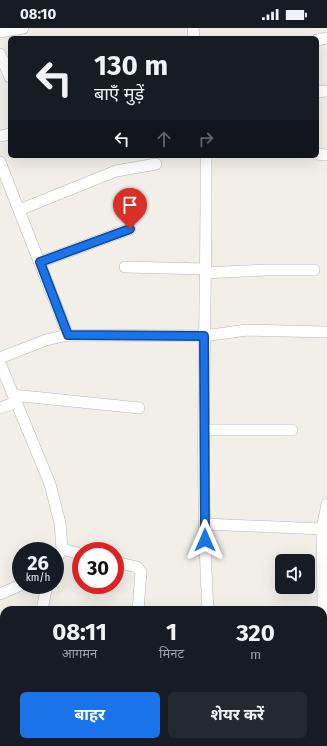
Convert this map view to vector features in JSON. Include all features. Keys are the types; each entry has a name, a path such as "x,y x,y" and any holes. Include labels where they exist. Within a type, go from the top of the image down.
{"street":[{"path":"0,32 23,28"},
{"path":"0,54 8,72"},
{"path":"206,158 204,430 208,606"},
{"path":"0,162 68,335"},
{"path":"19,210 116,171 156,164"},
{"path":"40,262 130,229"},
{"path":"125,267 205,271 314,270"},
{"path":"0,358 46,340 68,335 204,336 248,330 327,332"},
{"path":"0,363 50,484 60,523 61,542"},
{"path":"0,408 15,399 139,408"},
{"path":"204,430 292,430"},
{"path":"323,606 325,570 322,529 327,504"},
{"path":"205,524 322,529"},
{"path":"124,564 137,567 142,575 138,606"},
{"path":"1,592 12,588"},
{"path":"43,606 45,594"}],"route":[{"path":"130,229 40,262 68,335 204,336 205,540"}]}
